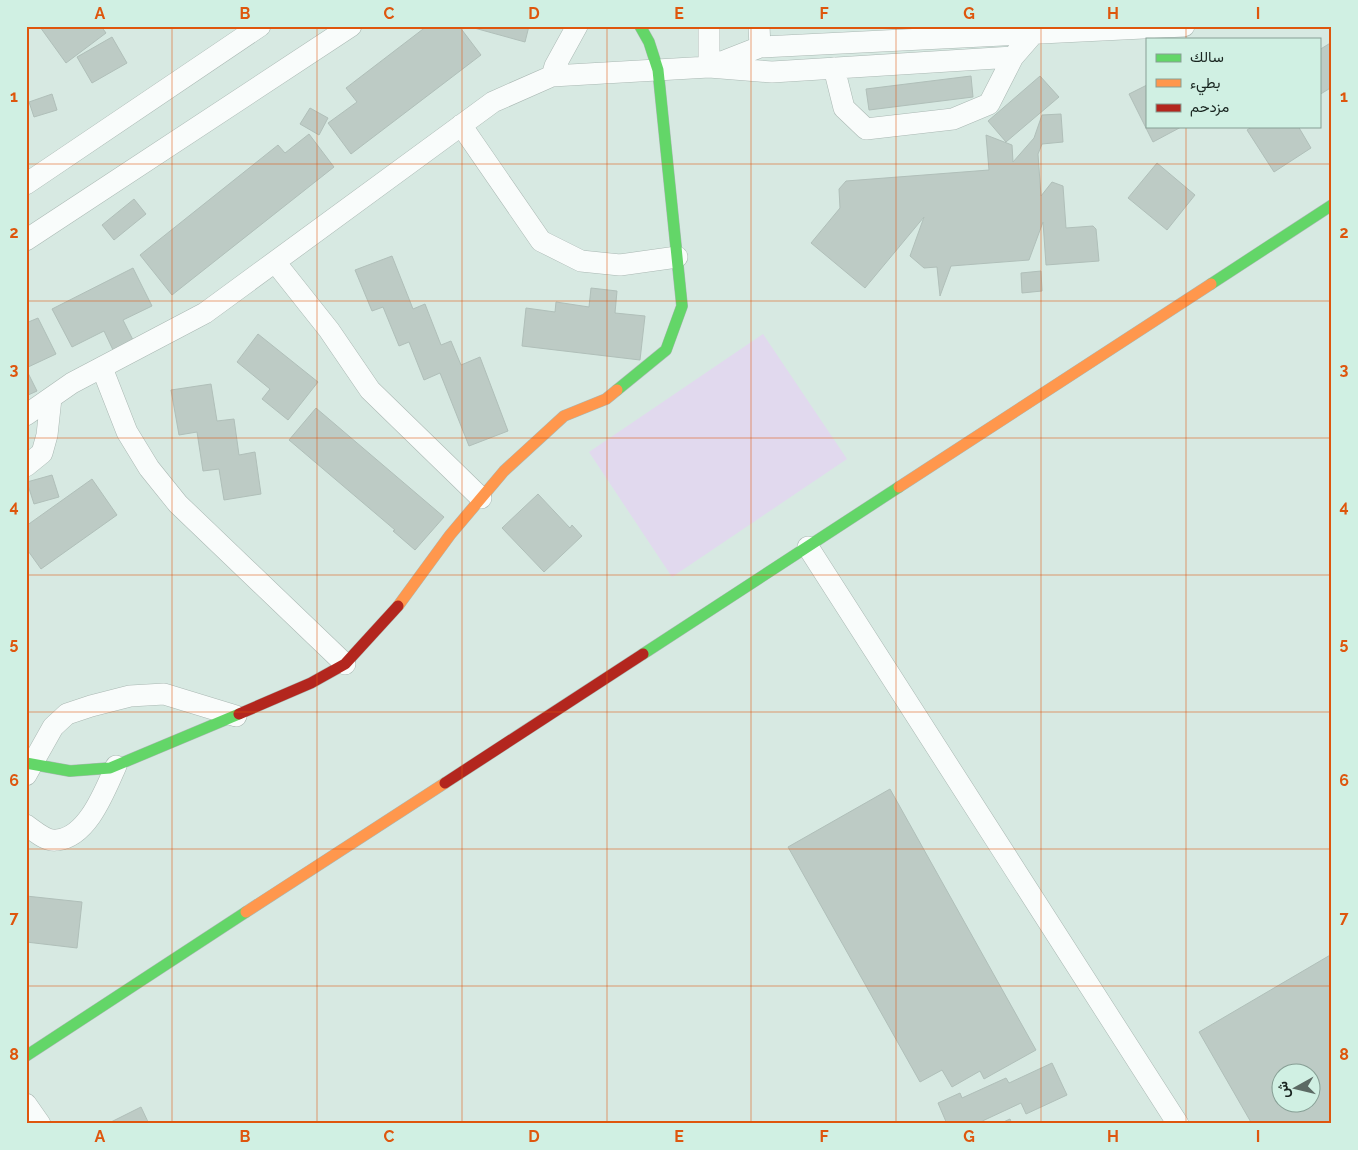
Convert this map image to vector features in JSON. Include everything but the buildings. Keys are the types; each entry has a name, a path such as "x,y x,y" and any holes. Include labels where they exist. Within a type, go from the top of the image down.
{"street":[{"path":"26,184 238,32 260,26"},
{"path":"26,240 351,26"},
{"path":"552,76 555,66 577,26"},
{"path":"236,716 164,694 130,696 67,714 53,727 29,768 70,772 110,768 236,716 311,683 345,664 394,612 450,535 504,471 564,416 606,398 666,350 682,306 658,70 649,42 640,26"},
{"path":"709,26 709,67"},
{"path":"709,67 759,37 1184,26"},
{"path":"834,68 844,108 866,129 953,119 989,104 1013,57 1033,30"},
{"path":"26,415 102,368 206,313 493,102 552,76 709,67 772,72 1013,57"},
{"path":"461,125 541,241 580,261 620,265 676,257"},
{"path":"26,1056 1332,205"},
{"path":"275,262 329,330 370,390 481,498"},
{"path":"102,368 127,432 149,468 178,504 345,664"},
{"path":"26,466 42,453 47,435 51,398"},
{"path":"808,546 1178,1124"},
{"path":"26,825 43,837 57,840 75,833 96,809 116,766"},
{"path":"26,1104 40,1124"}],"shaded area":[{"path":"763,334 847,459 672,577 589,452"}],"traffic: fast":[{"path":"617,390 666,350 682,306 658,70 649,42 640,26"},
{"path":"1211,284 1332,205"},
{"path":"643,654 899,487"},
{"path":"26,763 70,771 110,768 239,714"},
{"path":"26,1056 246,912"}],"traffic: slow":[{"path":"899,487 1211,284"},
{"path":"398,606 450,535 504,471 564,416 606,399 617,390"},
{"path":"246,912 445,783"}],"traffic: jam":[{"path":"239,714 311,683 345,664 398,606"},
{"path":"445,783 643,654"}]}
